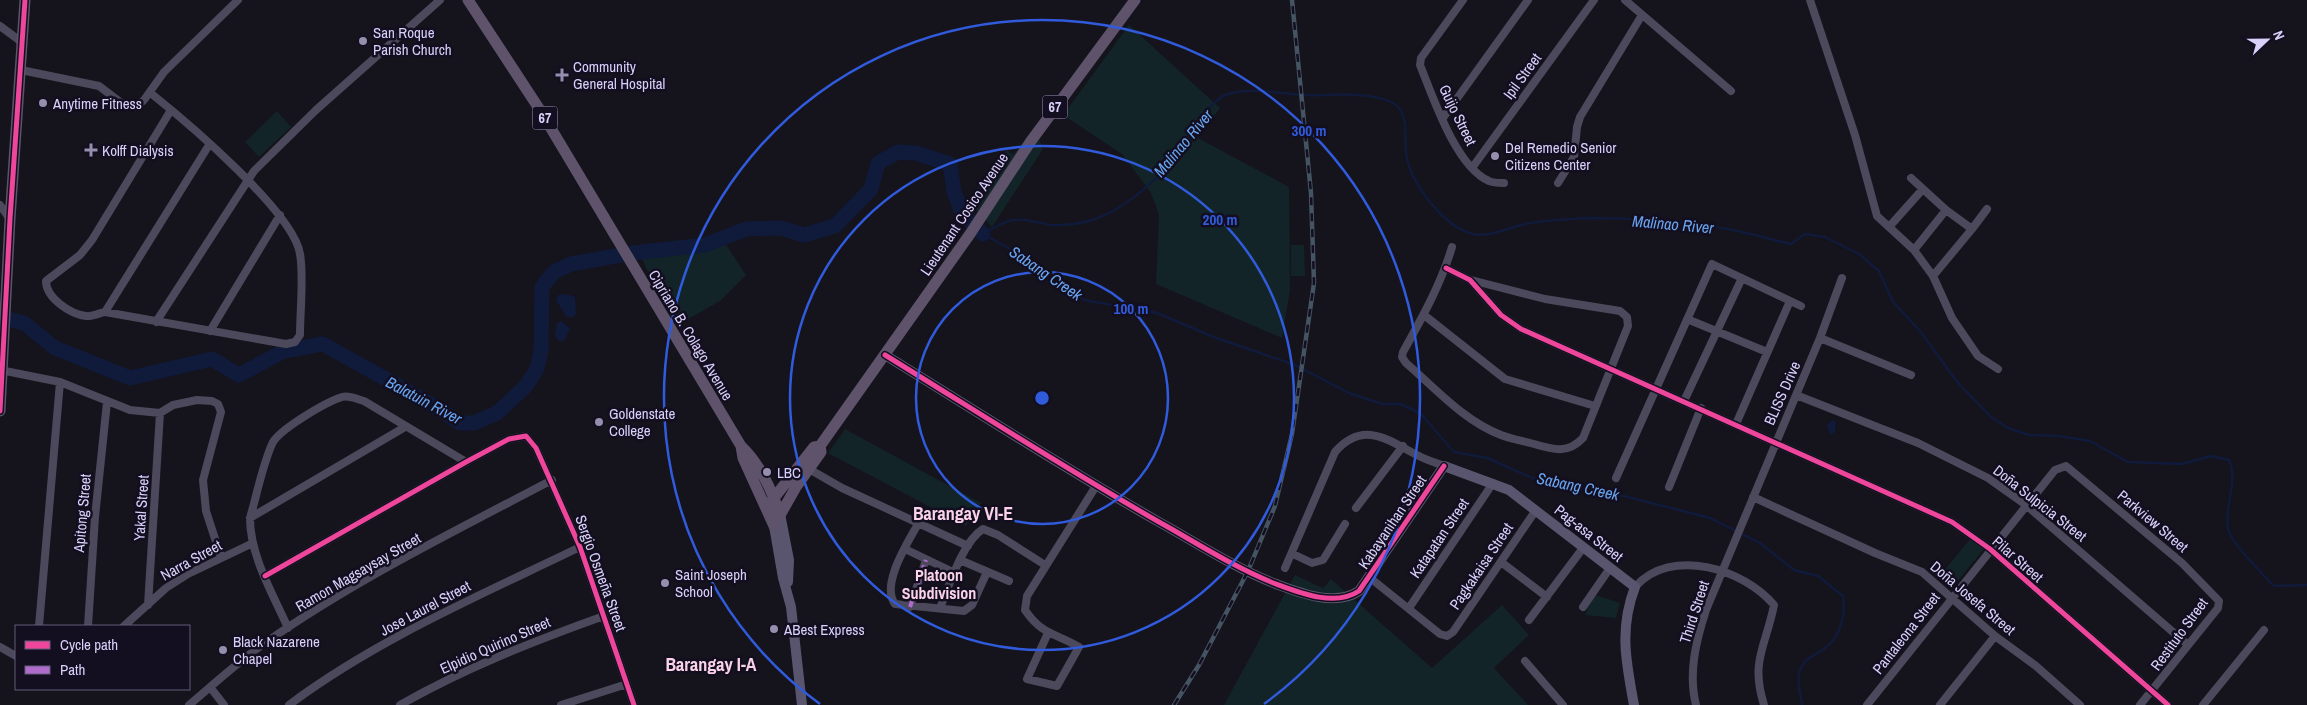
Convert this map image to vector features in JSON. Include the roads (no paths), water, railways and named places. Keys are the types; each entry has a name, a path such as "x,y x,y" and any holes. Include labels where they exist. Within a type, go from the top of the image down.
{"main road":[{"path":"0,411 10,219 26,0"},
{"name":"Cipriano B. Colago Avenue","path":"468,0 536,103 741,446 743,458 770,503 780,514"},
{"name":"Lieutenant Cosico Avenue","path":"774,526 821,452 820,446 970,234 1031,141 1134,0"},
{"name":"Lieutenant Cosico Avenue","path":"770,503 814,447 820,446"},
{"name":"Cipriano B. Colago Avenue","path":"770,503 774,526"}],"street":[{"path":"21,70 99,86 124,105 136,107 144,100 164,72 238,0"},
{"path":"156,322 246,180 316,110 440,0"},
{"name":"Guijo Street","path":"1463,0 1421,58 1420,65 1454,142 1472,168 1490,182 1504,183"},
{"path":"1442,118 1528,0"},
{"name":"Ipil Street","path":"1472,168 1594,0"},
{"path":"1810,0 1855,135 1877,216 1914,250 1933,276 1948,310 1978,356 1998,369"},
{"path":"1627,2 1731,91"},
{"path":"1558,183 1574,157 1580,117 1642,14"},
{"path":"0,26 23,43"},
{"path":"154,95 171,110 209,145 246,180 280,215 290,230 300,254 300,334 295,342 286,344 105,312 88,317 75,314 52,297 46,282 80,255 92,240 171,110"},
{"path":"105,312 209,145"},
{"path":"1911,178 1922,190 1972,229"},
{"path":"1889,226 1922,190"},
{"path":"0,205 10,219"},
{"path":"1914,250 1946,210"},
{"path":"1933,276 1987,210"},
{"path":"210,330 280,215"},
{"path":"1446,268 1470,280 1545,299 1620,311 1627,317 1628,326 1583,438 1576,445 1558,451 1501,435 1481,425 1460,410 1406,363 1402,357 1446,268 1452,247"},
{"path":"1616,478 1712,264 1801,306"},
{"path":"1684,401 1742,278"},
{"name":"BLISS Drive","path":"1745,517 1774,443 1820,338 1842,278"},
{"name":"Pilar Street","path":"1470,280 1501,315 1521,328 1610,370 1701,408 1774,443 1952,522 1990,549 2168,705"},
{"path":"1736,424 1790,301"},
{"path":"1424,315 1505,379 1595,406"},
{"path":"1688,319 1767,352"},
{"path":"1820,338 1911,375"},
{"path":"885,355 1096,486 1027,596 1025,610 1035,624 1048,634 1079,647 1057,686 1027,679 1048,634"},
{"path":"1,370 60,382 130,410 160,413 173,405 197,400 212,401 218,404 221,412 203,480 206,511 221,557"},
{"path":"39,625 60,382"},
{"name":"Doña Sulpicia Street","path":"1796,394 1918,443 1972,468 2026,506 2188,646"},
{"path":"288,628 253,543 250,518 272,442 281,432 343,397 353,398 364,401 466,462"},
{"name":"Apitong Street","path":"88,625 95,517 107,402"},
{"path":"1669,487 1701,408"},
{"name":"Yakal Street","path":"148,605 160,413"},
{"path":"250,518 405,427"},
{"path":"1286,568 1335,452 1343,443 1369,434 1403,446 1419,456 1444,466"},
{"name":"Sergio Osmeña Street","path":"466,462 516,437 526,436 532,441 552,480 580,547 634,705"},
{"path":"1356,508 1403,446"},
{"path":"266,576 466,462"},
{"name":"Kabayanihan Street","path":"1096,486 1232,562 1276,584 1334,599 1344,598 1358,591 1444,466"},
{"name":"Pag-asa Street","path":"1444,466 1509,490 1635,587"},
{"name":"Pantaleona Street","path":"1866,705 2055,470 2066,466"},
{"name":"Parkview Street","path":"2066,466 2194,573 2219,601"},
{"path":"808,470 842,488 968,546"},
{"name":"Ramon Magsaysay Street","path":"189,705 256,650 288,628 410,556 552,480"},
{"name":"Katapatan Street","path":"1409,608 1493,483"},
{"name":"Doña Josefa Street","path":"1753,497 1875,553 1922,572 1995,636 2036,666 2080,705"},
{"name":"Pagkakaisa Street","path":"1409,608 1440,634 1447,636 1453,632 1536,510"},
{"name":"Cipriano B. Colago Avenue","path":"780,514 789,560 787,588 802,705"},
{"name":"Third Street","path":"1696,705 1692,669 1699,631 1745,517"},
{"path":"919,522 896,565 891,594 895,604 964,611 969,609 987,572"},
{"path":"1293,554 1312,563 1322,560 1345,524"},
{"name":"Cipriano B. Colago Avenue","path":"774,526 782,578 787,588"},
{"path":"940,608 960,560 977,532 983,529 998,535 1045,565"},
{"name":"Narra Street","path":"125,625 166,588 221,557 253,543"},
{"name":"Jose Laurel Street","path":"288,705 350,664 438,615 580,547"},
{"path":"1529,620 1583,548"},
{"path":"905,549 955,573"},
{"path":"910,607 926,560"},
{"path":"960,560 1009,581"},
{"path":"1501,562 1547,597"},
{"path":"1634,705 1626,661 1624,627 1628,606 1635,587 1656,573 1670,567 1706,567 1724,571 1767,597 1774,605 1760,652 1757,672 1758,687 1764,705"},
{"path":"1583,607 1610,568"},
{"path":"1369,577 1409,608"},
{"name":"Restituto Street","path":"2140,705 2218,608 2219,601"},
{"name":"Elpidio Quirino Street","path":"400,705 462,673 514,650 604,616"},
{"path":"2206,704 2264,630"},
{"path":"1940,705 1995,636"},
{"path":"0,647 15,655"},
{"path":"1525,661 1563,705"},
{"path":"561,705 627,684"},
{"path":"210,687 224,705"}],"water":[{"path":"566,294 575,297 576,314 572,318 566,316 556,300 558,295"},
{"path":"561,321 570,328 565,340 559,342 555,335 557,323"},
{"path":"1833,420 1836,422 1835,432 1830,435 1827,425"}],"waterway":[{"name":"Malinao River","path":"983,234 1002,223 1014,220 1051,225 1081,223 1107,214 1125,204 1164,170 1203,116 1220,98 1228,94 1264,91 1299,95 1362,95 1383,99 1392,102 1398,107 1404,117 1406,153 1409,165 1421,190 1451,223 1473,234 1486,235 1525,224 1556,220 1587,218 1637,219 1730,229 1791,244 1805,234 1825,237 1859,254 1879,271 1893,302 1920,331 1958,383 1991,417 2008,428 2029,435 2059,436 2090,441 2128,462 2182,464 2211,456 2229,460 2232,469 2232,479 2227,519 2231,536 2245,555 2274,586 2307,585"},
{"name":"Balatuin River","path":"0,317 24,323 55,348 130,378 212,359 239,375 284,351 323,344 436,407 460,423 474,423 497,413 526,386 537,369 541,350 542,287 554,272 571,264 632,253 705,245 746,229 781,228 804,235 835,226 871,189 878,163 898,152 916,153 950,164 954,192 962,213 983,234"},
{"name":"Sabang Creek","path":"983,234 1039,265 1084,300 1157,313 1216,338 1295,365 1349,393 1382,404 1400,404 1420,413 1454,452 1487,458 1535,479 1608,492 1710,518 1760,543 1794,570 1818,576 1843,596 1844,610 1839,631 1835,638 1821,651 1809,658 1801,668 1798,681 1802,705"}],"railway":[{"path":"1174,705 1199,665 1248,571 1275,506 1292,434 1314,283 1311,193 1292,0"}],"place":[{"name":"San Roque Parish Church","path":"363,41"},
{"name":"Community General Hospital","path":"562,75"},
{"name":"Anytime Fitness","path":"43,103"},
{"name":"Kolff Dialysis","path":"91,150"},
{"name":"Del Remedio Senior Citizens Center","path":"1495,156"},
{"name":"Goldenstate College","path":"599,422"},
{"name":"LBC","path":"767,472"},
{"name":"Saint Joseph School","path":"665,583"},
{"name":"ABest Express","path":"774,629"},
{"name":"Black Nazarene Chapel","path":"223,650"}],"district":[{"name":"Barangay VI-E","path":"963,513"},
{"name":"Platoon Subdivision","path":"939,584"},
{"name":"Barangay I-A","path":"711,664"}]}
